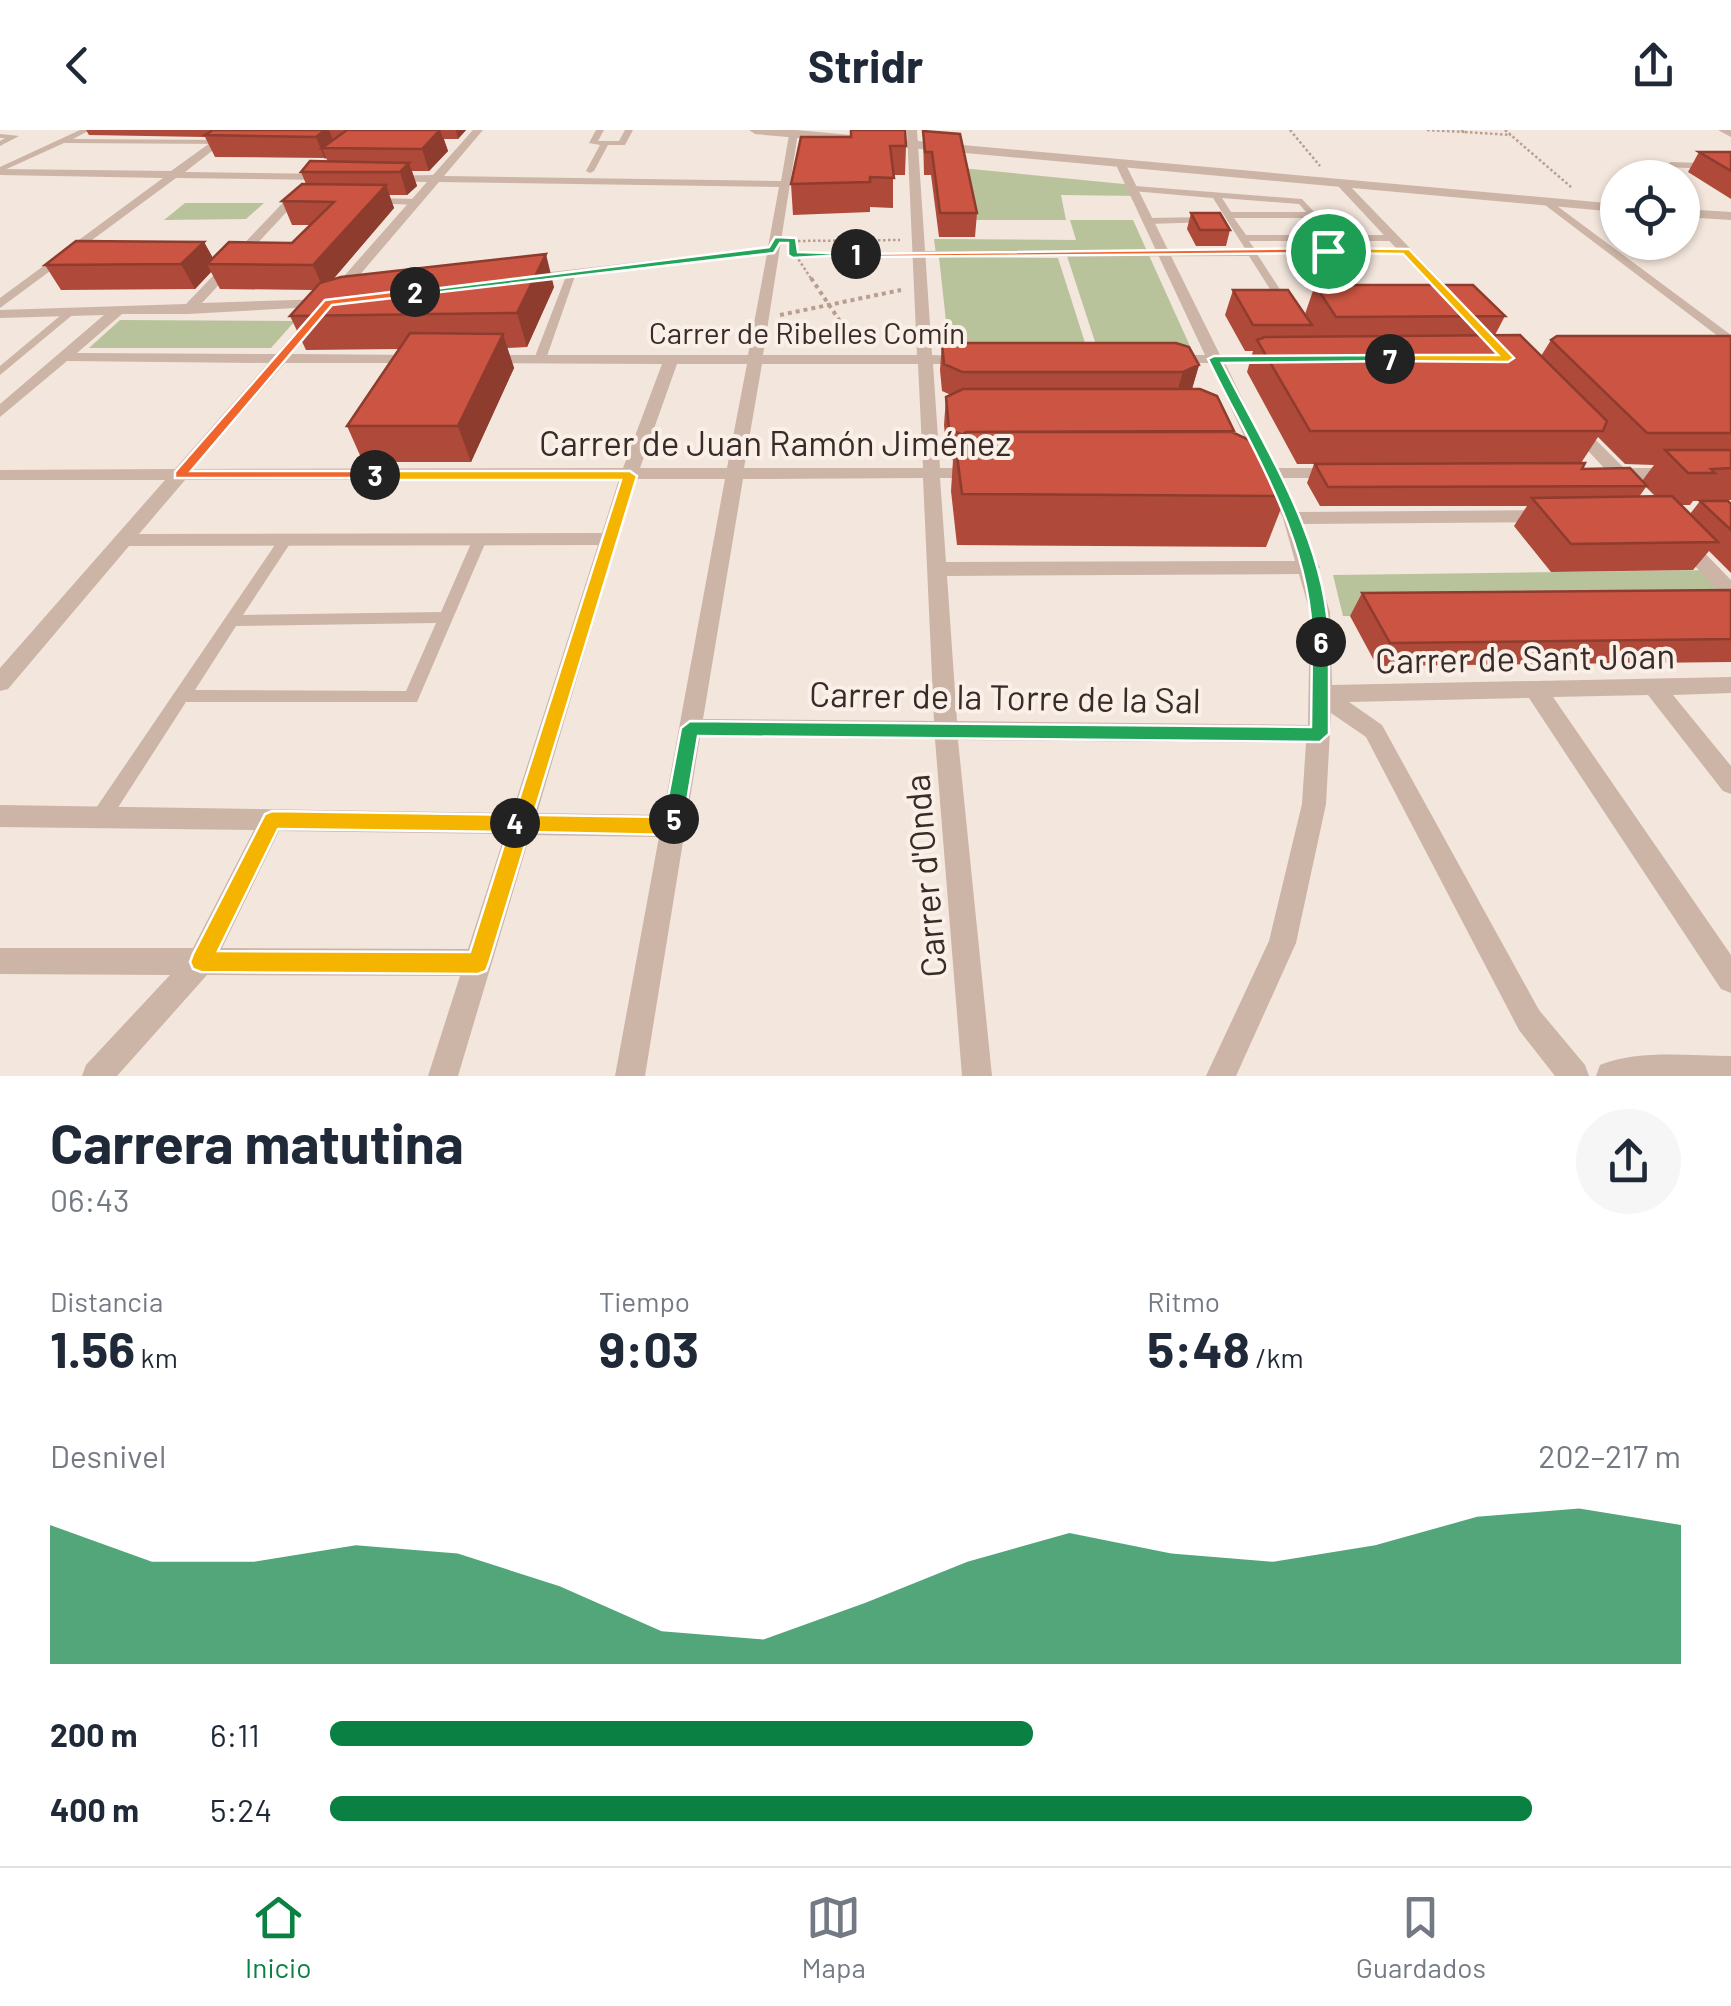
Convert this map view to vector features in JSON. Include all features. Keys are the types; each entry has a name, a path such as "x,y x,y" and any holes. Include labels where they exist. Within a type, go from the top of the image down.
{"street":[{"path":"0,171 83,130"},
{"path":"0,683 478,130"},
{"path":"600,130 592,143 622,143 629,130"},
{"path":"756,130 912,138 1121,164 1600,206"},
{"path":"1723,130 1731,134"},
{"path":"630,1076 785,184 785,133"},
{"path":"0,136 15,136 0,144"},
{"path":"0,304 218,142 236,136"},
{"name":"Carrer d'Onda","path":"912,138 925,360 938,408 932,473 946,731 977,1076"},
{"path":"63,141 218,142"},
{"path":"590,171 605,143"},
{"path":"446,145 465,145"},
{"path":"1121,164 1136,188 1148,221 1292,518 1320,612 1320,734 1314,804 1282,942 1222,1076"},
{"path":"1700,166 1730,168"},
{"path":"188,310 325,167"},
{"path":"0,171 348,177"},
{"path":"366,177 785,184"},
{"path":"1342,184 1466,315"},
{"path":"1136,188 1302,202 1313,214 1148,221"},
{"path":"1215,194 1290,314"},
{"path":"290,201 308,201"},
{"path":"362,201 416,202"},
{"path":"1549,203 1731,342"},
{"path":"1700,214 1731,216"},
{"path":"1242,238 1393,238"},
{"path":"515,280 774,250"},
{"path":"919,254 1406,251"},
{"path":"540,360 571,273"},
{"path":"0,314 188,310 347,300"},
{"path":"0,412 117,311"},
{"path":"0,372 72,312"},
{"path":"63,357 440,359"},
{"name":"Carrer de Ribelles Comín","path":"460,359 976,360"},
{"path":"1156,360 1287,359"},
{"path":"443,1076 630,476 671,360"},
{"path":"1218,408 1238,408"},
{"path":"1560,413 1634,490"},
{"name":"Carrer de Juan Ramón Jiménez","path":"0,475 991,473"},
{"path":"1229,473 1366,473"},
{"path":"1579,474 1694,473"},
{"path":"1292,518 1562,516"},
{"path":"1670,529 1731,592"},
{"path":"181,696 411,697 480,539"},
{"path":"124,540 610,539"},
{"path":"101,817 286,540"},
{"path":"937,569 1310,568"},
{"path":"231,621 446,617"},
{"name":"Carrer de Sant Joan","path":"1321,694 1731,686"},
{"path":"1654,687 1730,781"},
{"path":"1535,689 1731,979"},
{"path":"1321,694 1374,731 1529,1020 1574,1076"},
{"name":"Carrer de la Torre de la Sal","path":"690,728 1320,734"},
{"path":"0,816 673,826"},
{"path":"97,1076 201,962 272,820"},
{"path":"0,961 478,963"},
{"path":"1611,1076 1731,1072"}],"path":[{"path":"1290,130 1331,178 1342,184"},
{"path":"1427,130 1511,135"},
{"path":"1505,130 1594,206"},
{"path":"793,255 902,254 902,240 792,240 793,255 862,354"},
{"path":"778,316 904,289 904,295"}],"green space":[{"path":"961,168 1134,185 1139,196 1061,195 1066,220 971,220"},
{"path":"185,203 264,203 246,219 164,220"},
{"path":"1070,220 1133,220 1194,355 1099,354 1067,256 936,255 934,239 1076,240"},
{"path":"939,257 1058,258 1088,352 949,349"},
{"path":"120,320 295,321 271,348 89,348"},
{"path":"1710,570 1731,592 1409,616 1343,616 1333,575"}],"building":[{"path":"213,130 325,130 316,137 205,135"},
{"path":"347,130 440,130 422,149 322,148"},
{"path":"851,130 905,130 906,146 890,146 894,178 791,184 801,137 851,137"},
{"path":"923,131 960,134 977,213 940,213 932,152 925,152"},
{"path":"1699,152 1731,152 1731,171"},
{"path":"310,161 409,163 400,172 301,172"},
{"path":"302,184 386,185 313,265 207,264 229,242 292,243 334,202 282,201"},
{"path":"1191,213 1220,213 1230,230 1200,230"},
{"path":"76,241 204,242 181,264 45,265"},
{"path":"546,254 517,313 290,316 320,283 341,277"},
{"path":"1315,285 1473,285 1505,316 1336,317"},
{"path":"1233,290 1288,290 1312,325 1253,325"},
{"path":"410,333 503,334 458,426 347,426"},
{"path":"1520,335 1607,421 1603,431 1310,431 1257,340 1265,337"},
{"path":"1557,336 1731,336 1731,433 1647,433 1551,340"},
{"path":"942,343 1176,343 1189,347 1199,365 1183,372 962,372 944,364"},
{"path":"963,389 1200,389 1217,396 1234,431 963,435 949,429 946,397"},
{"path":"966,432 1232,432 1260,445 1286,496 962,494 955,440"},
{"path":"1665,450 1731,450 1731,468 1711,469 1715,473 1688,473"},
{"path":"1585,463 1582,469 1630,468 1647,486 1328,487 1315,464"},
{"path":"1672,496 1718,542 1571,544 1532,498"},
{"path":"1700,501 1728,501 1731,530"},
{"path":"1731,590 1731,639 1390,643 1362,593"}],"route":[{"path":"1328,251 793,255 792,240 775,240 774,250 329,302 180,475 630,476 521,823 272,820 201,962 478,963 521,823 673,826 690,728 1320,734 1320,612 1310,568 1292,518 1214,359 1508,358 1406,251 1328,251"}]}
